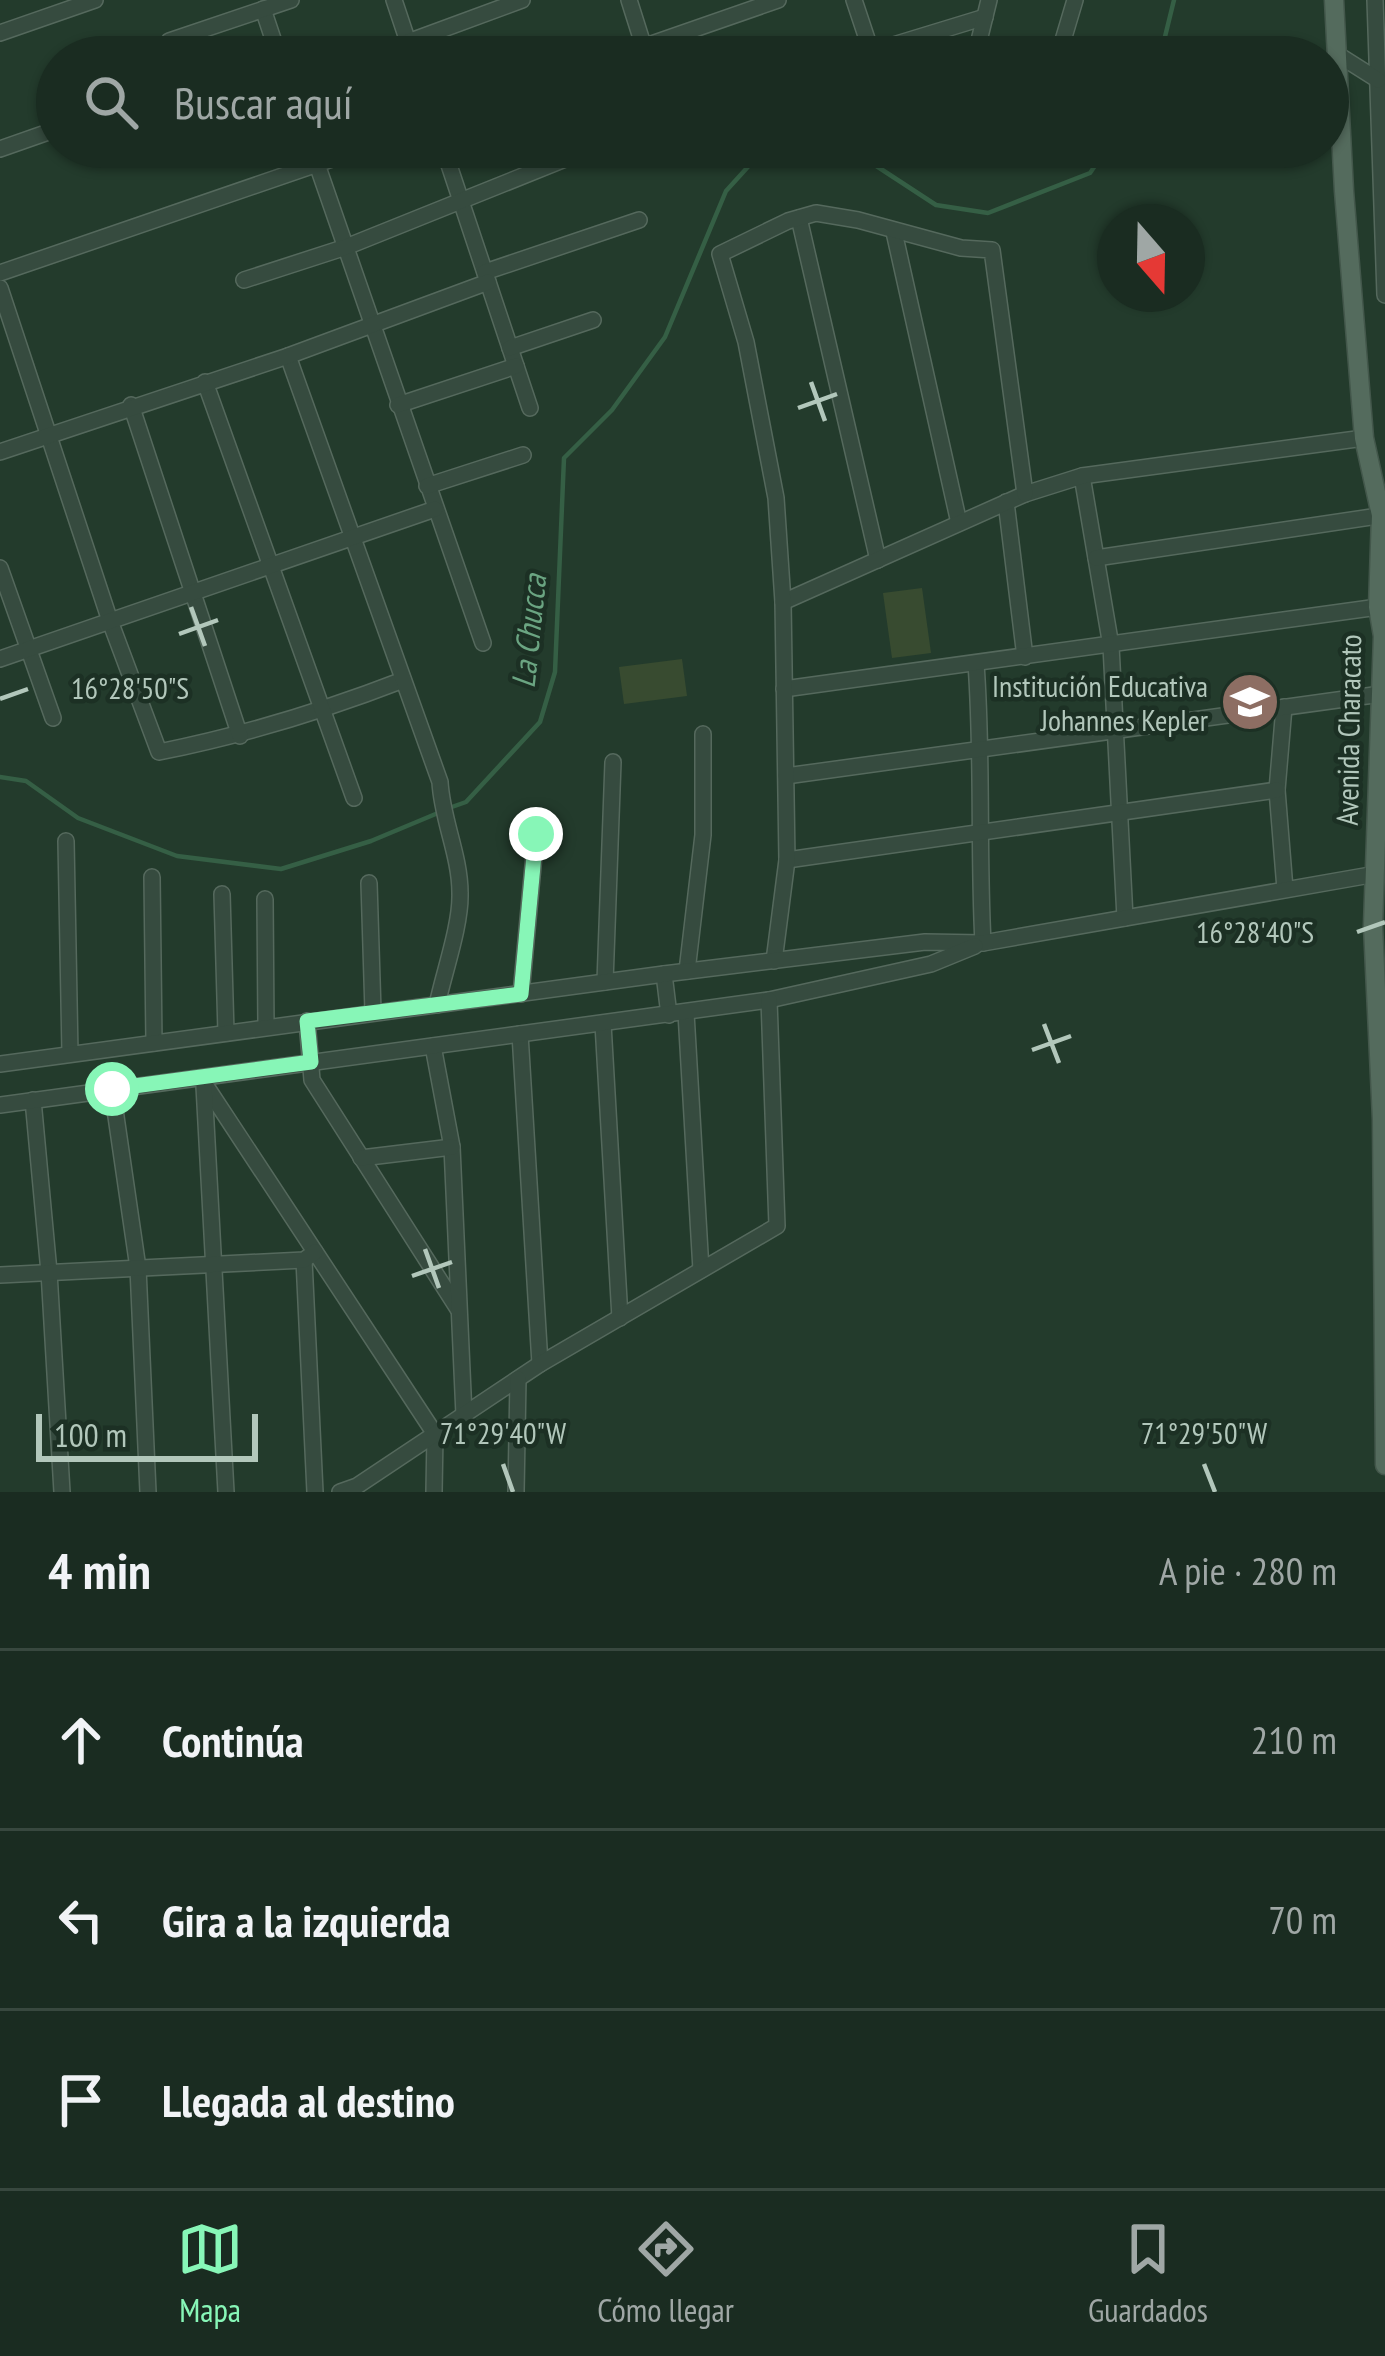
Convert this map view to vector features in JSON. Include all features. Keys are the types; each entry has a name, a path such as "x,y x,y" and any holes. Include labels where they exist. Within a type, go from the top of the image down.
{"main road":[{"name":"Avenida Characato","path":"1334,0 1338,36"},
{"name":"Avenida Characato","path":"1343,168 1364,438 1384,512 1378,607 1384,636 1376,874 1385,1465"}],"street":[{"path":"0,33 95,0"},
{"path":"184,36 291,0"},
{"path":"394,0 406,36"},
{"path":"441,36 523,0"},
{"path":"629,0 640,36"},
{"path":"686,36 778,0"},
{"path":"854,0 866,36"},
{"path":"1064,36 1075,0"},
{"path":"1375,0 1385,295"},
{"path":"263,9 272,36"},
{"path":"912,36 987,9"},
{"path":"1349,62 1380,82"},
{"path":"0,148 36,136"},
{"path":"0,273 305,168"},
{"path":"318,168 483,644"},
{"path":"450,168 530,408"},
{"path":"244,280 346,247 544,168"},
{"path":"774,961 787,860 783,602 776,498 746,341 720,254 816,213 961,248 992,250 1025,494"},
{"path":"799,218 878,560"},
{"path":"0,452 288,356 639,220"},
{"path":"894,232 959,523"},
{"path":"0,288 110,621 159,752 240,736 322,712 403,680"},
{"path":"510,348 593,320"},
{"path":"288,356 440,782 460,895 437,1005"},
{"path":"398,405 516,366"},
{"path":"205,382 354,798"},
{"path":"131,406 240,736"},
{"path":"783,602 1006,502 1082,476 1364,438"},
{"path":"427,486 523,455"},
{"path":"1082,476 1111,646 1125,918"},
{"path":"1006,502 1025,657"},
{"path":"0,659 435,509"},
{"path":"1096,558 1384,512"},
{"path":"0,568 53,718"},
{"path":"784,689 1378,607"},
{"path":"976,664 982,749 978,835 983,943"},
{"path":"786,776 1381,694"},
{"path":"1284,707 1277,790 1285,889"},
{"path":"687,971 703,835 703,734"},
{"path":"605,982 613,761"},
{"path":"787,860 1277,790"},
{"path":"521,994 536,834"},
{"path":"66,842 70,1054"},
{"path":"0,1064 687,971 925,942 983,943 1376,874"},
{"path":"152,878 154,1043"},
{"path":"369,883 373,1012"},
{"path":"222,894 226,1033"},
{"path":"265,899 266,1027"},
{"path":"0,1105 769,1000 931,964 983,943"},
{"path":"664,974 677,1014 701,1270"},
{"path":"340,1492 357,1486 540,1364 777,1226 769,1000"},
{"path":"307,1021 312,1080 460,1311"},
{"path":"603,1024 620,1318"},
{"path":"520,1034 540,1364"},
{"path":"433,1046 452,1147 464,1414"},
{"path":"203,1080 309,1256 436,1434 434,1492"},
{"path":"203,1080 226,1492"},
{"path":"112,1089 138,1268 148,1492"},
{"path":"34,1100 50,1272 62,1492"},
{"path":"361,1158 452,1147"},
{"path":"0,1275 309,1256"},
{"path":"309,1256 315,1492"},
{"path":"516,1492 518,1379"}],"green space":[{"path":"922,588 931,653 892,658 883,593"},
{"path":"682,659 687,696 624,704 619,667"}],"waterway":[{"name":"La Chucca","path":"1165,36 1174,0"},
{"name":"La Chucca","path":"449,808 466,802 540,722 555,672 564,458 612,410 665,337 726,191 747,168"},
{"name":"La Chucca","path":"879,168 936,205 988,213 1093,168"},
{"name":"La Chucca","path":"0,777 26,781 78,818 177,856 281,869 371,841 438,813"}],"place":[{"name":"Institución Educativa Johannes Kepler","path":"1250,702"}],"route":[{"path":"112,1089 311,1062 307,1021 521,994 536,834"}]}
